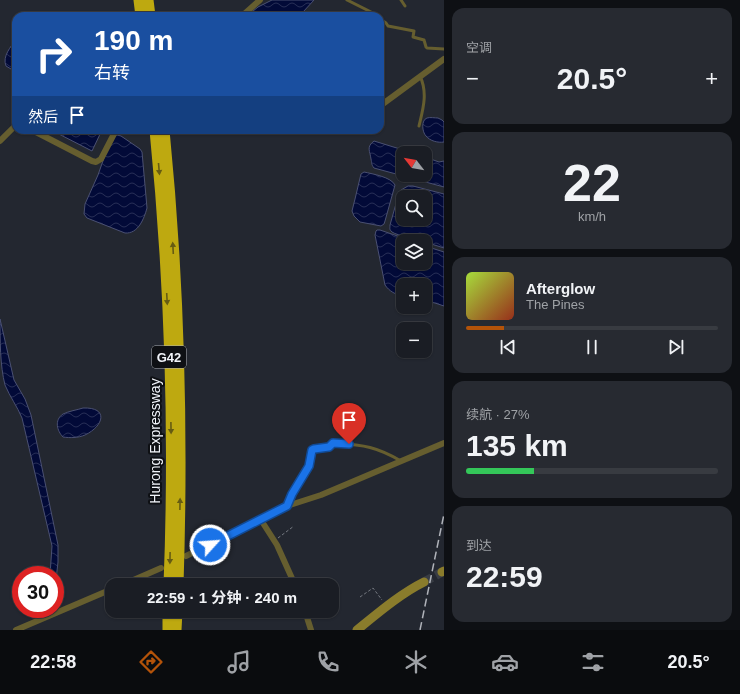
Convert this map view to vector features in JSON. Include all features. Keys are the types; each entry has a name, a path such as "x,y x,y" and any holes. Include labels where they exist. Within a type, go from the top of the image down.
{"highway":[{"path":"139,0 140,12"},
{"path":"148,0 150,12"},
{"name":"Hurong Expressway","path":"155,134 165,246 169,354 171,489 169,578"},
{"name":"Hurong Expressway","path":"164,134 173,246 178,354 180,489 178,578"},
{"path":"168,618 168,630"},
{"path":"176,630 177,618"}],"main road":[{"path":"357,630 387,606 424,582"}],"street":[{"path":"246,12 260,0"},
{"path":"384,103 444,59"},
{"path":"0,141 12,128"},
{"path":"40,134 96,162 100,159 114,134"},
{"path":"186,556 287,506 321,495 444,443"},
{"path":"261,520 274,541 292,578"},
{"path":"138,578 161,568"},
{"path":"16,630 105,592"},
{"path":"307,618 311,630"}],"lane":[{"path":"347,0 371,12"},
{"path":"401,0 405,6"},
{"path":"384,21 388,26 414,31 413,37 426,41 427,48 444,49"},
{"path":"419,126 424,102 423,83 420,76"},
{"path":"287,506 292,494 309,466 312,450 314,449 329,447 333,443 361,445 383,451 401,462"}],"path":[{"path":"274,541 294,526"},
{"path":"360,597 373,588 387,606"}],"water":[{"path":"272,0 314,0 303,12 252,12"},
{"path":"12,46 12,70 6,66 5,62"},
{"path":"438,118 444,122 444,142 437,142 428,138 424,132 423,124 425,119"},
{"path":"59,134 100,134 92,151"},
{"path":"114,136 121,136 142,152 147,208 140,225 130,233 125,233 87,218 84,214 85,204 105,155"},
{"path":"374,141 396,148 396,174 374,168 369,149"},
{"path":"432,160 439,162 444,161 444,187 426,182 432,182"},
{"path":"364,172 386,178 395,185 384,224 381,226 360,222 354,216 352,211 361,174"},
{"path":"408,186 428,190 401,190"},
{"path":"432,191 444,194 444,248 432,244 432,234 396,234 390,230 396,204 396,226 432,226"},
{"path":"380,230 396,236 396,270 432,270 432,248 444,252 444,306 432,302 432,278 396,278 396,294 385,285 375,235 376,231"},
{"path":"0,319 14,380 25,399 31,415 58,545 58,566 51,566 52,546 22,418 3,378"},
{"path":"83,408 97,411 100,414 100,422 85,435 74,438 63,437 57,426 60,416"}],"tunnel":[{"path":"424,582 442,572"}],"railway":[{"path":"420,630 444,514"}],"route":[{"path":"210,545 287,506 289,499 309,466 312,450 329,447 333,443 349,444"}]}
